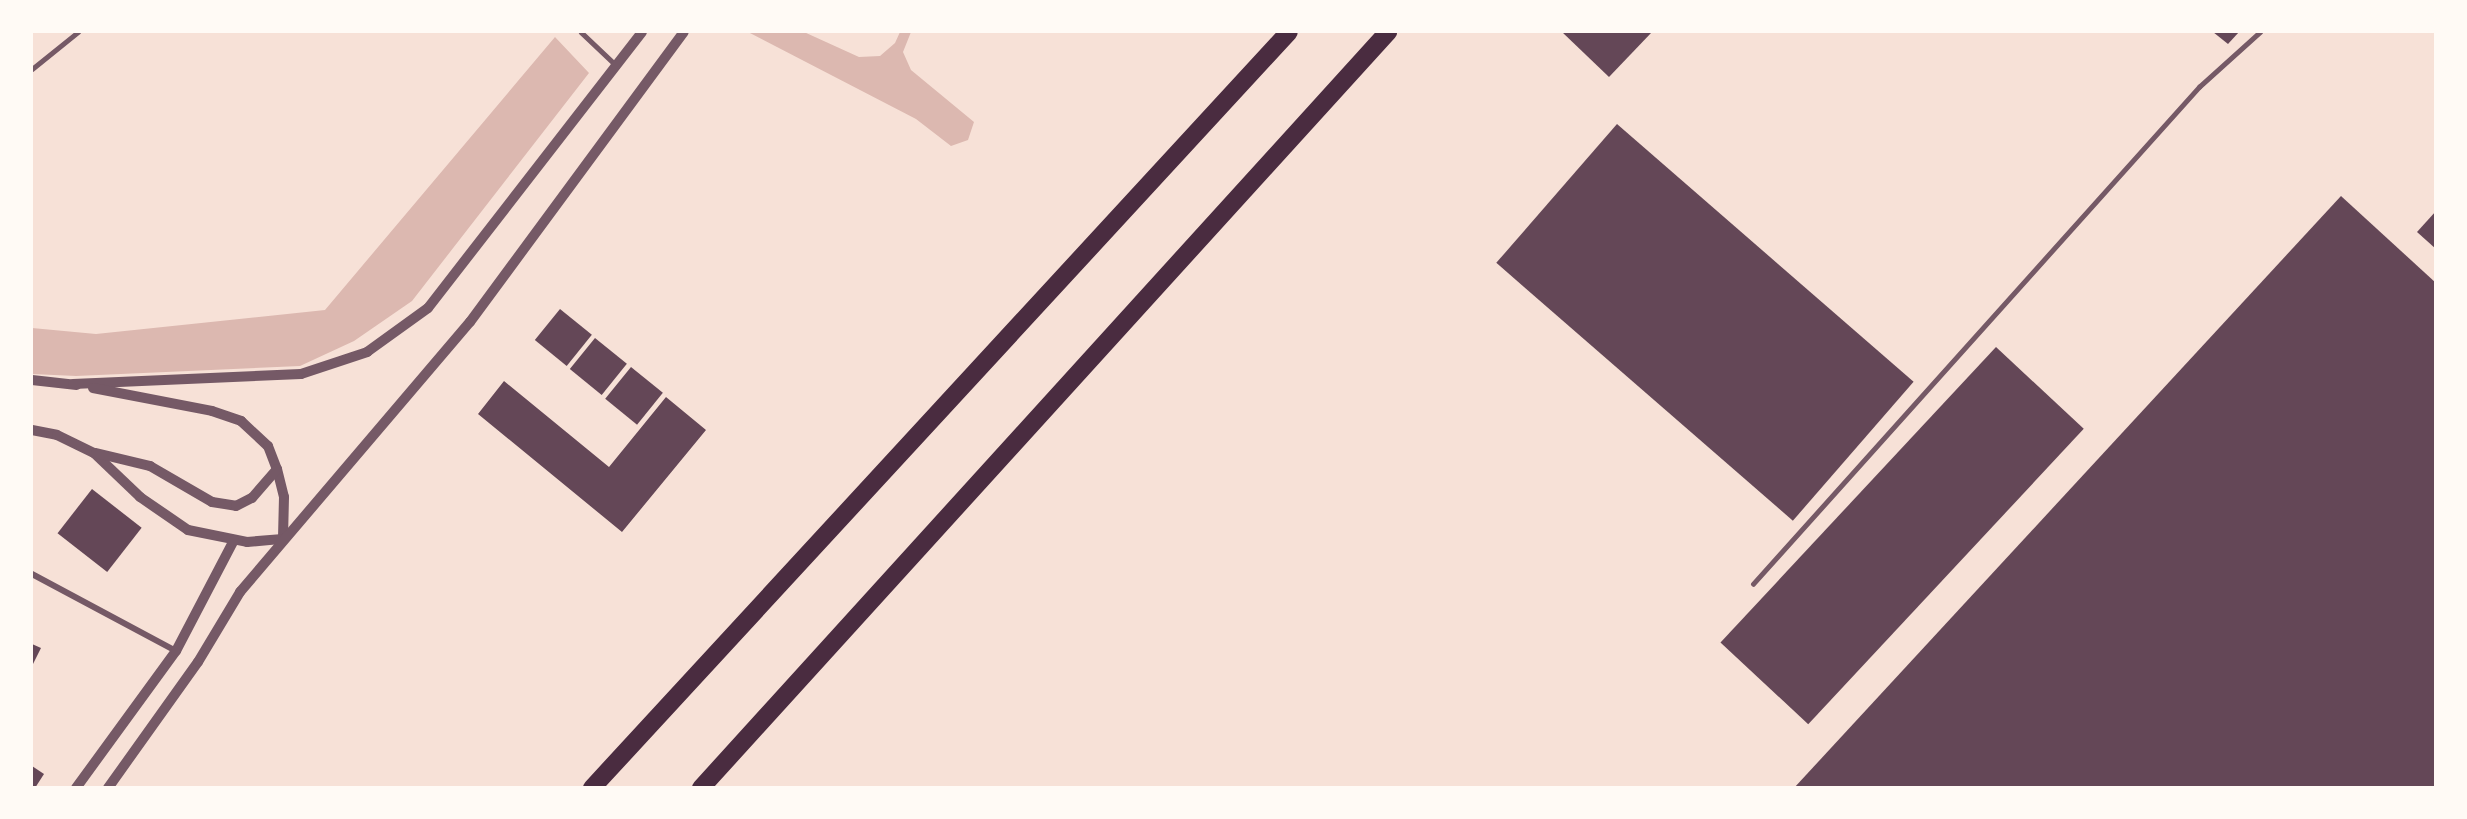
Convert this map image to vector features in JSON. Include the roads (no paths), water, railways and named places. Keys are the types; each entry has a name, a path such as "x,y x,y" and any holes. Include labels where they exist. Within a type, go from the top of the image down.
{"highway":[{"path":"592,788 1289,32"},
{"path":"701,788 1388,32"}],"street":[{"path":"73,384 301,374 368,352 428,308 642,32"},
{"path":"108,788 198,662 240,592 470,322 684,32"},
{"path":"32,380 73,384 212,411 241,421 268,446 277,469 284,497 283,539"},
{"path":"32,430 57,435 94,453 150,466 213,502 236,506 252,498 277,469"},
{"path":"94,453 140,497 188,530 234,540 283,539"},
{"path":"76,788 176,651 234,540"},
{"path":"32,574 176,651"}],"lane":[{"path":"32,69 78,32"},
{"path":"581,32 616,66"},
{"path":"1754,584 2199,87 2260,32"}]}
